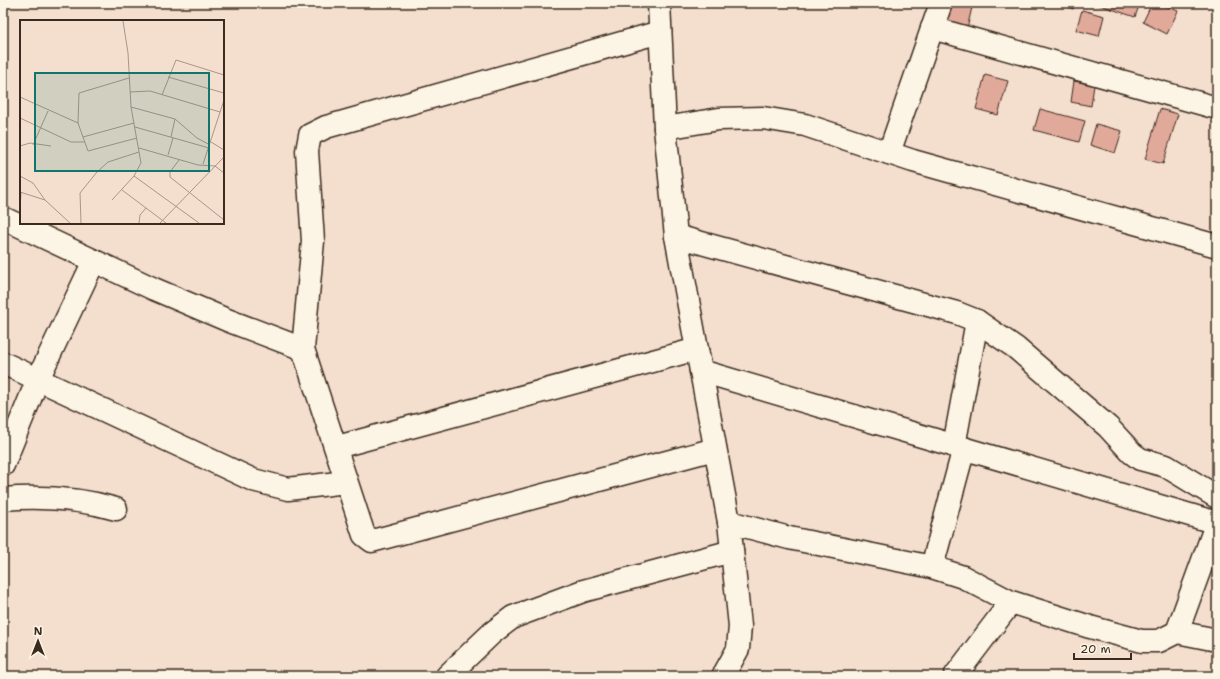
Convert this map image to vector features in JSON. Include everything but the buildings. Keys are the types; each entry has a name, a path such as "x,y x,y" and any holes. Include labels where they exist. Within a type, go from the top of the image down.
{"street":[{"path":"659,3 665,128 676,236 729,522 740,626 738,649 723,676"},
{"path":"889,153 941,3"},
{"path":"932,28 1217,108"},
{"path":"660,32 326,127 310,135 307,151 313,241 303,349 364,535 372,541 715,449"},
{"path":"665,128 719,119 763,118 782,120 805,125 889,153 1217,246"},
{"path":"3,218 183,302 303,349"},
{"path":"676,236 957,313 977,321 1016,348 1108,427 1132,453 1140,459 1166,466 1217,497"},
{"path":"3,465 38,380 94,261"},
{"path":"932,567 959,447 977,321"},
{"path":"336,447 697,349"},
{"path":"3,363 253,480 288,489 346,482"},
{"path":"701,371 1217,523 1177,632"},
{"path":"3,499 39,496 92,502 116,509"},
{"path":"729,522 789,538 932,567 963,577 1011,602 1090,627 1142,641 1159,641 1177,632 1217,640"},
{"path":"447,676 492,633 513,617 583,591 732,551"},
{"path":"955,676 1011,602"}]}
